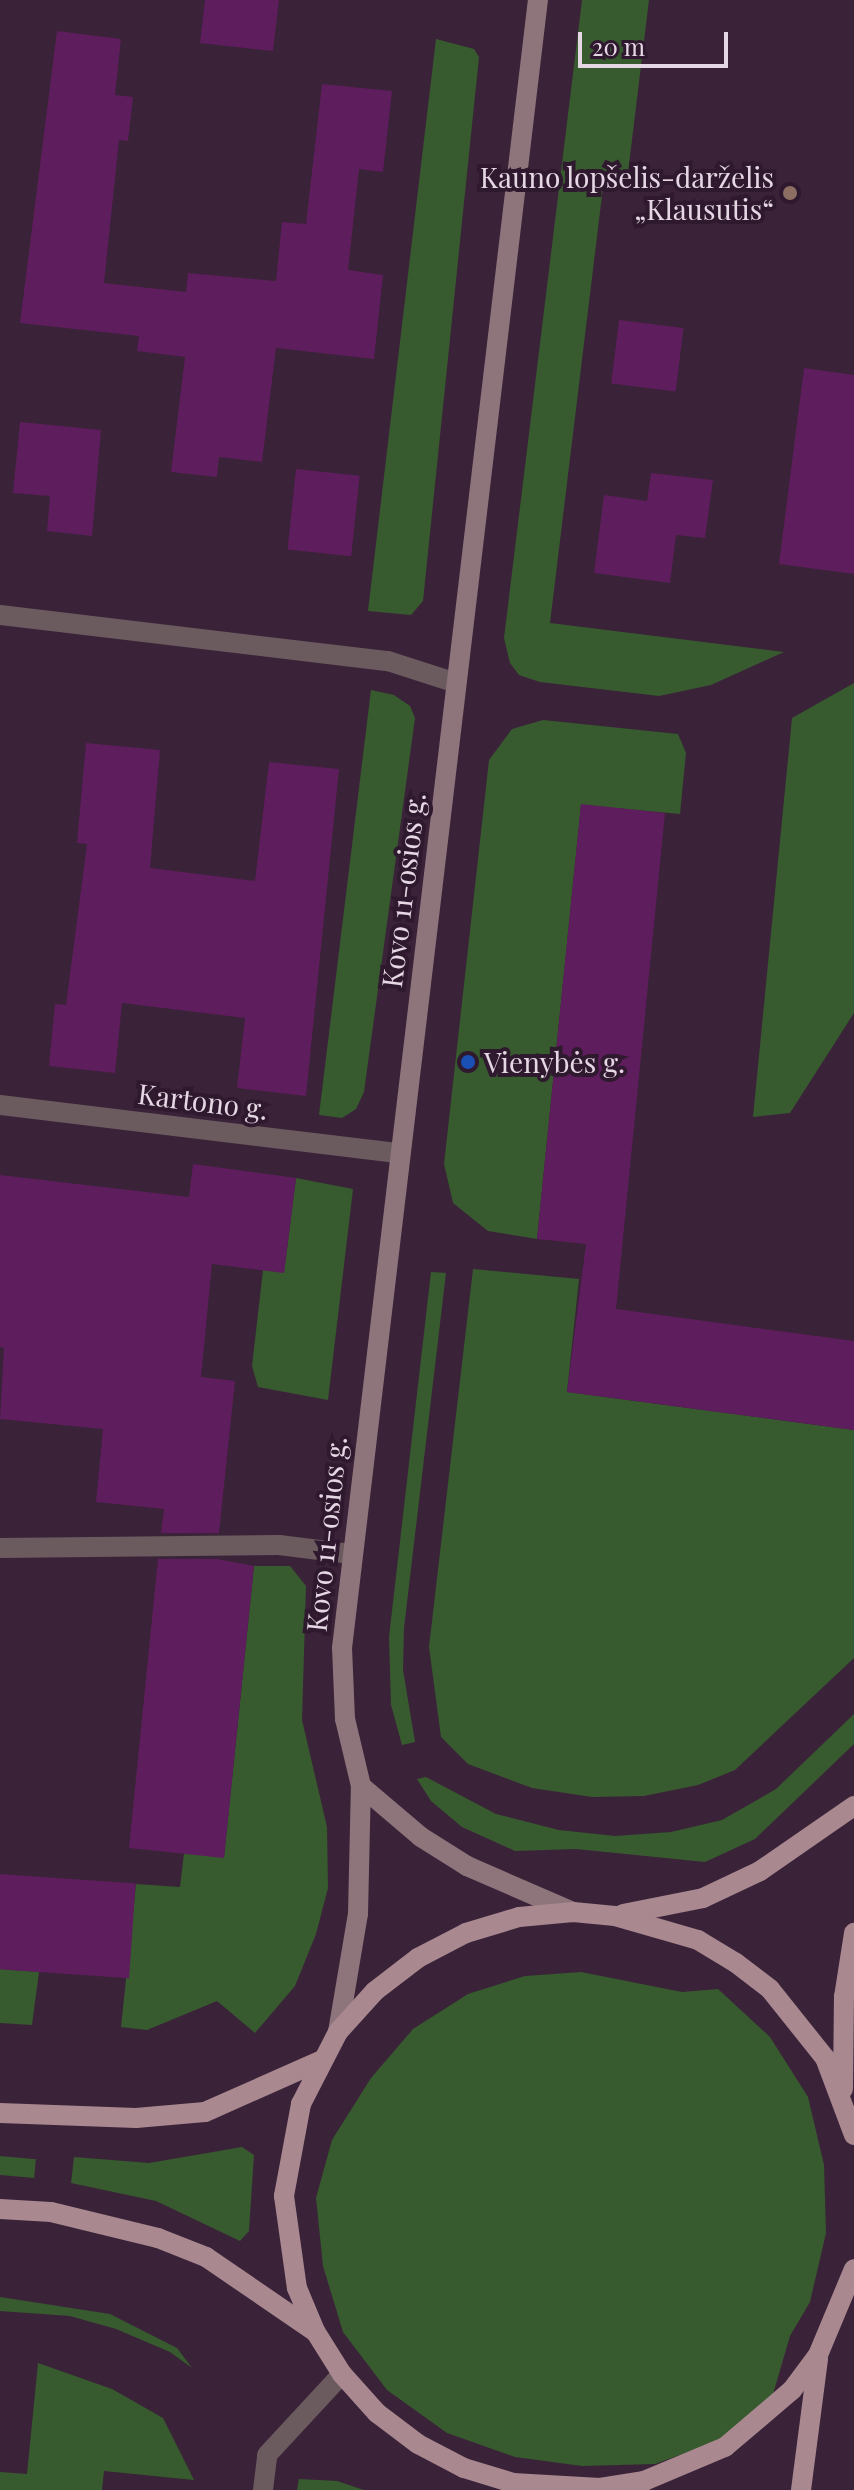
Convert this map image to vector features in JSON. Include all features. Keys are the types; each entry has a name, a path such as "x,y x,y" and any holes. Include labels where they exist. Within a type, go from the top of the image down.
{"main road":[{"name":"Kovo 11-osios g.","path":"338,2032 358,1914 361,1786 345,1719 342,1648 351,1554 538,0"},
{"path":"361,1786 421,1837 467,1866 573,1912"},
{"path":"615,1916 703,1898 760,1871 854,1806"},
{"path":"818,2355 760,2421 686,2467 600,2488 517,2487 464,2468 418,2444 377,2413 342,2374 315,2331 290,2258 284,2196 301,2104 320,2061 338,2032 375,1991 418,1958 454,1939 519,1917 573,1912 615,1916 698,1940 770,1989 825,2058 843,2097 854,2135"},
{"path":"843,2097 844,1997 854,1933"},
{"path":"0,2113 136,2118 205,2112 320,2061"},
{"path":"0,2209 51,2212 158,2238 206,2257 315,2331"},
{"path":"801,2490 818,2355 854,2269"}],"street":[{"path":"0,615 388,661 456,683"},
{"name":"Kartono g.","path":"0,1105 399,1153"},
{"path":"0,1548 279,1545 351,1554"},
{"path":"263,2490 267,2455 342,2374"}],"green space":[{"path":"582,0 649,0 627,181 604,179 550,623 784,652 711,685 659,696 540,682 519,675 510,663 504,638"},
{"path":"436,39 474,49 479,57 423,601 411,615 368,611"},
{"path":"854,683 854,1013 790,1113 753,1117 792,718"},
{"path":"371,690 394,695 410,706 415,718 364,1092 356,1109 342,1118 319,1115"},
{"path":"543,720 678,734 686,753 680,814 581,805 537,1239 488,1231 453,1203 444,1164 489,760 512,729"},
{"path":"296,1178 353,1189 328,1400 258,1387 252,1366 263,1270 284,1272"},
{"path":"473,1269 579,1279 567,1392 854,1430 854,1658 735,1770 698,1785 644,1796 592,1797 532,1788 468,1764 441,1737 429,1647"},
{"path":"431,1272 446,1273 404,1628 403,1670 415,1742 402,1745 391,1705 389,1637"},
{"path":"254,1566 290,1566 306,1586 302,1720 327,1827 328,1888 316,1934 295,1986 255,2033 217,2001 147,2030 121,2027 136,1884 180,1887 184,1853 224,1857"},
{"path":"854,1714 854,1744 755,1839 705,1862 576,1849 515,1851 462,1827 431,1801 417,1779 426,1777 496,1814 559,1830 615,1836 671,1832 722,1820 776,1789"},
{"path":"0,1969 39,1972 32,2025 0,2023"},
{"path":"581,1972 682,1992 718,1989 770,2037 808,2097 824,2165 826,2233 810,2302 790,2336 771,2401 724,2439 655,2464 582,2466 515,2457 447,2433 387,2390 343,2332 323,2266 316,2198 332,2140 371,2078 413,2029 468,1994 525,1976"},
{"path":"242,2147 254,2155 249,2231 240,2241 156,2201 71,2183 74,2157 149,2163"},
{"path":"0,2156 36,2159 34,2178 0,2175"},
{"path":"0,2297 110,2314 177,2348 192,2368 170,2352 116,2329 70,2316 0,2311"},
{"path":"38,2363 112,2389 163,2418 194,2480 104,2471 102,2490 0,2490 0,2472 27,2474"},
{"path":"299,2479 337,2481 364,2490 297,2490"}],"building":[{"path":"205,0 279,0 273,51 200,43"},
{"path":"57,31 121,39 115,95 133,97 128,141 119,140 104,283 186,292 188,273 276,281 282,222 306,224 322,84 392,91 383,172 359,169 348,270 383,275 374,359 276,348 262,462 219,457 217,477 171,472 185,357 137,351 139,336 20,323"},
{"path":"619,320 684,328 676,391 611,384"},
{"path":"804,368 854,375 854,574 779,564"},
{"path":"20,422 101,430 92,536 47,531 50,496 13,493"},
{"path":"296,469 360,476 351,556 288,550"},
{"path":"651,473 713,480 705,538 676,535 670,583 594,573 604,495 647,501"},
{"path":"86,743 160,750 150,868 255,881 269,762 339,769 306,1096 237,1088 245,1018 122,1003 115,1073 49,1066 55,1004 66,1005 87,844 77,843"},
{"path":"581,804 665,813 616,1309 854,1341 854,1430 567,1392 586,1244 537,1239"},
{"path":"193,1164 296,1178 284,1273 212,1264 201,1377 235,1381 219,1533 161,1533 164,1509 96,1502 103,1429 0,1419 4,1348 0,1347 0,1175 189,1197"},
{"path":"158,1559 217,1559 254,1566 224,1858 129,1848"},
{"path":"0,1874 136,1883 129,1978 0,1969"}],"place":[{"name":"Kauno lopšelis-darželis „Klausutis“","path":"790,193"},
{"name":"Vienybės g.","path":"468,1062"}]}
